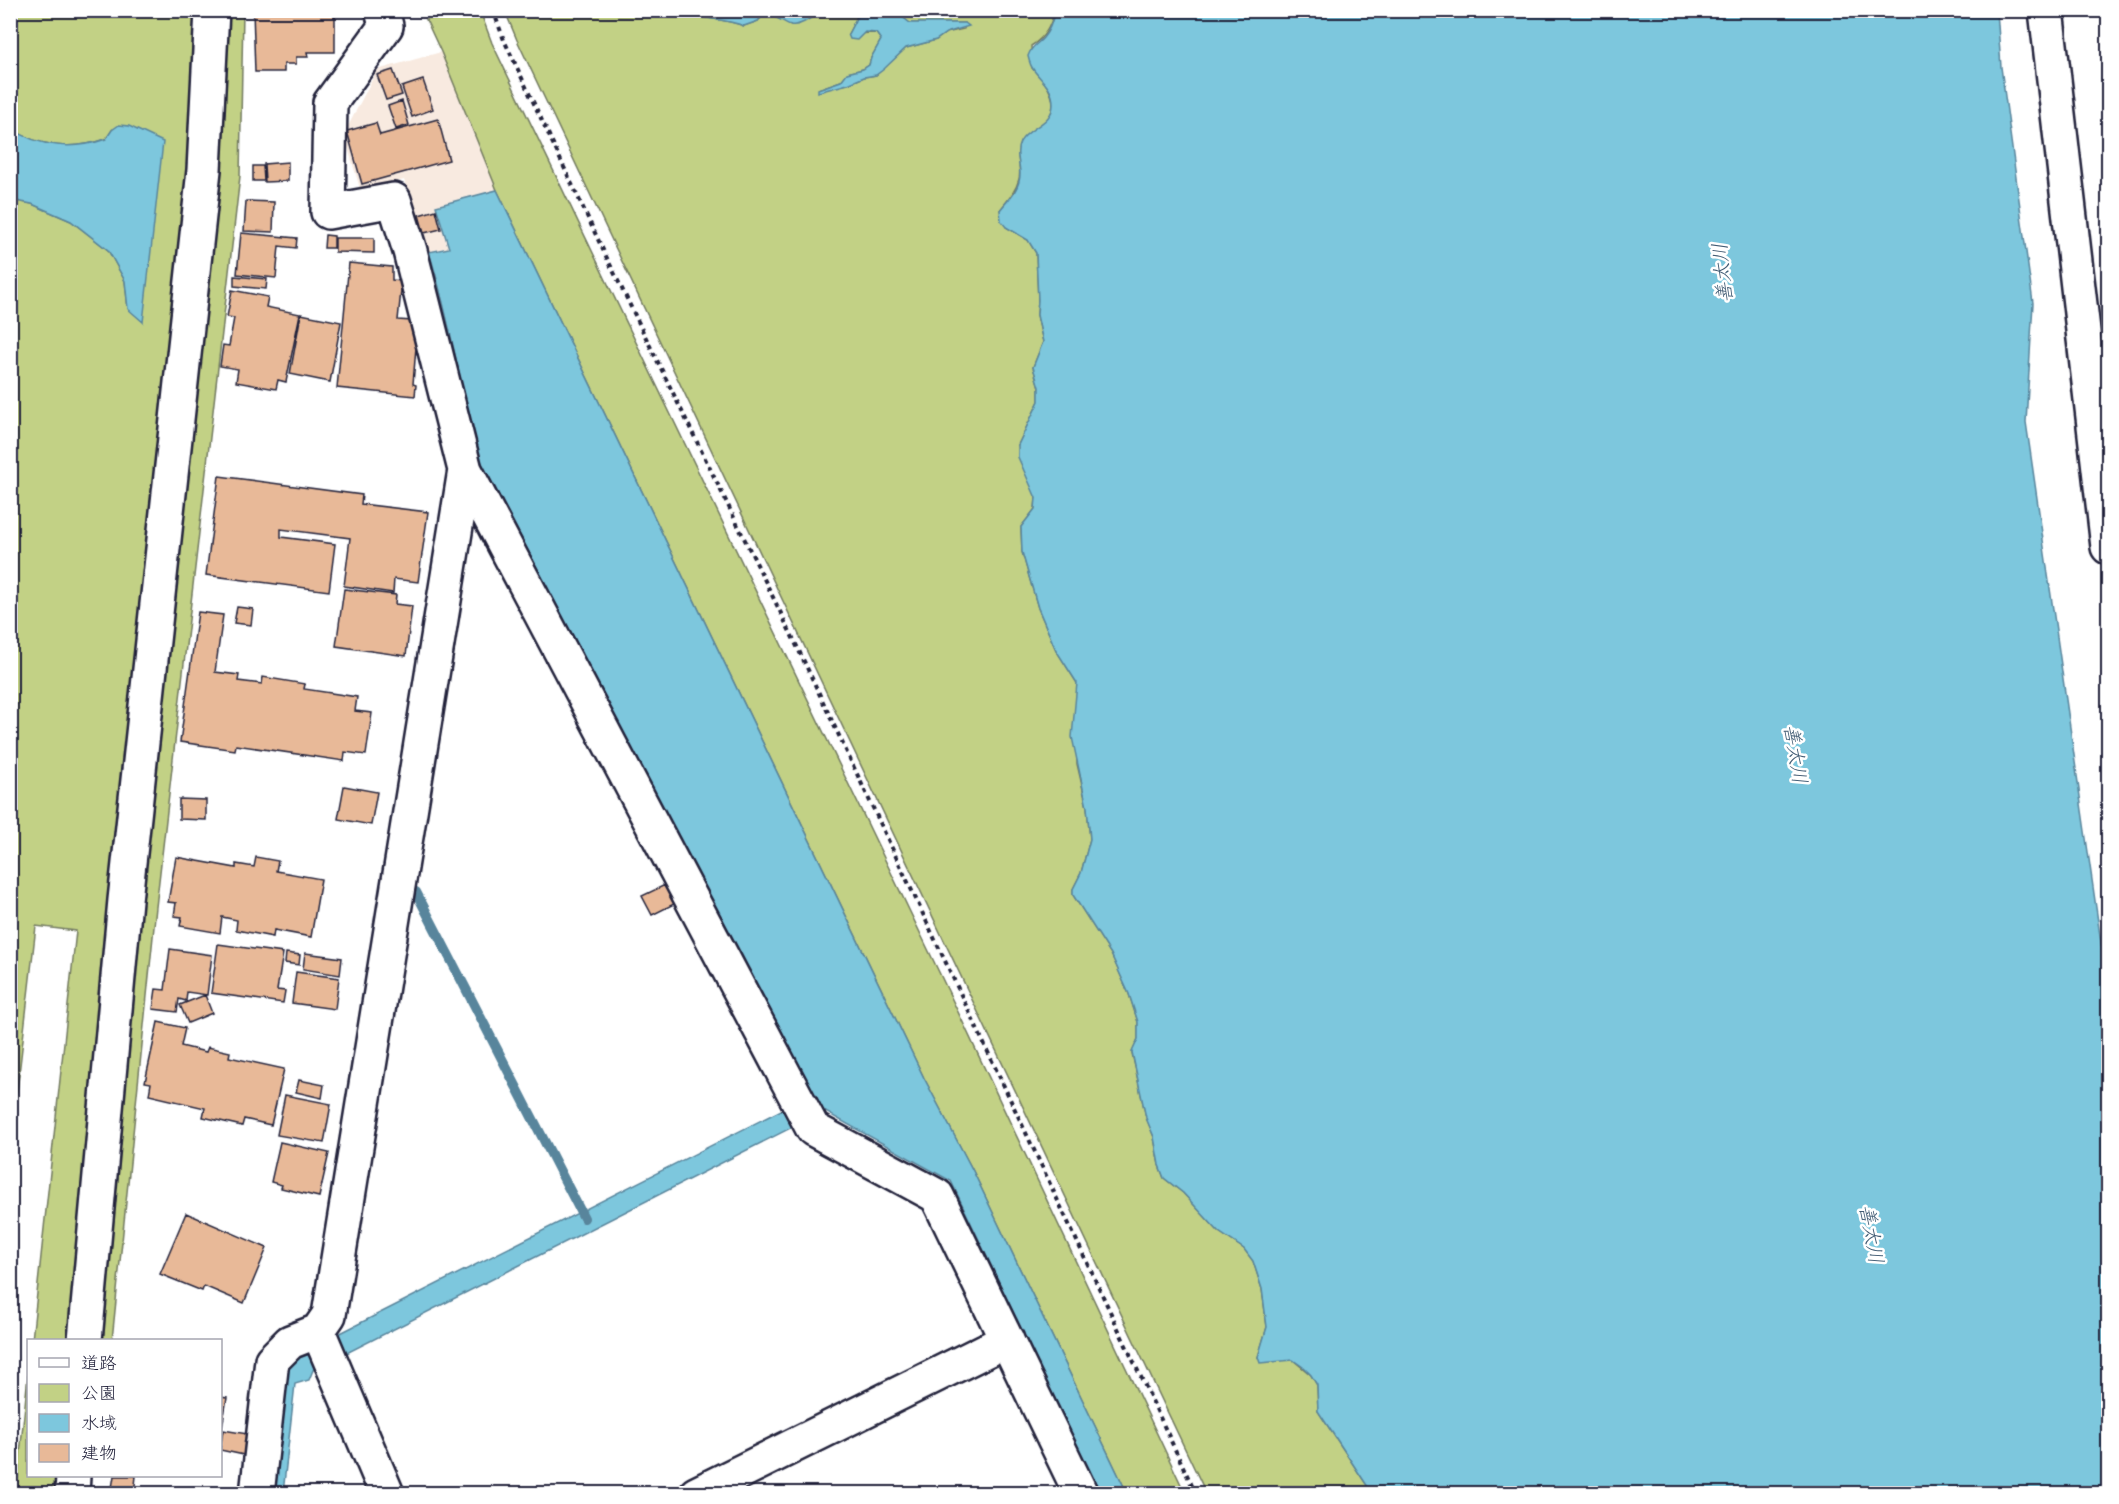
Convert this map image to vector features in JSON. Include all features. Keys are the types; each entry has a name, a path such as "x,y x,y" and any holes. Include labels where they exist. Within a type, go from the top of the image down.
{"street":[{"path":"86,1339 125,900 204,170 213,10"},
{"path":"382,10 386,26 330,103 328,212 394,200 410,252 465,470 813,1129 937,1196 1081,1494"},
{"path":"2046,10 2109,547"},
{"path":"257,1494 272,1360 290,1342 318,1331 329,1315 465,470"},
{"path":"318,1331 387,1494"},
{"path":"696,1494 1007,1340"},
{"path":"72,1494 74,1477"}],"path":[{"path":"493,10 504,40 603,250 798,648 1196,1494"}],"shaded area":[{"path":"441,52 497,190 437,206 449,248 429,252 404,180 361,192 344,134 377,70"}],"green space":[{"path":"11,11 200,11 192,170 75,1339 32,1339 76,931 36,926 11,1144 11,200 32,204 71,221 108,250 125,281 128,309 112,130 106,139 70,146 33,140 11,128"},
{"path":"223,11 243,11 240,176 156,907 112,1339 96,1339"},
{"path":"422,11 480,11 492,43 950,995 1185,1493 1127,1493 973,1171 924,1078 497,190"},
{"path":"505,11 679,11 744,26 758,21 764,14 772,15 791,25 799,24 822,11 860,11 848,34 876,33 881,40 869,65 848,73 841,81 818,89 848,84 876,75 906,48 936,40 946,33 964,29 965,23 910,23 897,11 1055,11 1047,31 1031,46 1032,68 1048,88 1053,102 1052,110 1049,117 1021,142 1018,151 1019,179 1014,191 1000,210 1006,227 1028,240 1036,253 1037,315 1043,342 1033,367 1039,387 1039,401 1018,445 1036,498 1035,509 1021,527 1022,552 1038,608 1056,650 1077,683 1077,764 1087,807 1090,839 1073,895 1111,954 1129,994 1138,1022 1138,1039 1132,1053 1146,1117 1154,1137 1164,1178 1183,1193 1219,1232 1244,1249 1253,1261 1262,1289 1267,1327 1258,1357 1293,1360 1311,1375 1317,1385 1318,1411 1372,1493 1206,1493"},
{"path":"27,1385 27,1477 63,1477 61,1493 16,1494"}],"water":[{"path":"679,11 822,11 803,23 795,25 764,14 758,21 744,26"},
{"path":"860,11 897,11 910,23 965,23 969,26 946,33 936,40 906,48 876,75 818,92 818,89 841,81 847,73 869,65 881,40 876,33 865,32 857,40 850,39 848,34"},
{"name":"善太川","path":"1055,11 1997,11 2001,67 2033,303 2026,422 2108,991 2108,1493 1372,1493 1318,1411 1317,1385 1311,1375 1293,1360 1260,1363 1258,1357 1267,1327 1262,1289 1253,1261 1244,1249 1219,1232 1183,1193 1164,1178 1154,1137 1146,1118 1132,1052 1138,1039 1138,1022 1129,994 1111,954 1073,895 1090,839 1087,807 1072,737 1077,683 1056,650 1038,608 1022,552 1021,527 1035,509 1036,498 1018,457 1018,445 1039,401 1039,387 1033,367 1043,342 1037,315 1036,253 1028,240 1006,227 1001,221 1000,210 1018,185 1020,142 1045,121 1052,111 1051,93 1032,67 1028,56 1047,32"},
{"path":"119,125 129,126 163,142 143,322 128,309 125,281 108,250 71,221 32,204 11,200 11,128 33,140 70,146 106,139"},
{"path":"497,190 924,1078 973,1171 1127,1493 1099,1493 951,1181 824,1111 313,1370 309,1380 295,1384 283,1493 272,1494 286,1365 303,1352 813,1094 478,455 443,302 429,252 449,248 436,206"}],"building":[{"path":"253,10 335,10 335,52 307,52 308,57 296,57 296,64 284,64 284,72 255,72"},
{"path":"393,70 402,95 386,100 377,75"},
{"path":"423,80 433,109 412,117 402,87"},
{"path":"402,101 409,125 396,129 388,106"},
{"path":"438,119 449,160 362,184 347,131 376,123 380,135"},
{"path":"288,162 288,181 265,182 264,164"},
{"path":"253,166 263,166 264,181 253,181"},
{"path":"246,201 274,202 273,232 244,231"},
{"path":"436,210 441,229 424,233 419,215"},
{"path":"241,233 297,238 296,248 279,246 276,278 237,274"},
{"path":"325,235 334,236 334,248 324,248"},
{"path":"335,238 374,238 374,253 335,252"},
{"path":"349,263 392,267 392,280 402,281 398,320 412,321 416,347 413,384 416,385 415,396 337,388"},
{"path":"234,276 267,279 266,289 234,286"},
{"path":"232,290 268,297 266,307 300,314 286,382 278,380 276,389 236,382 238,369 220,366 223,345 229,346 234,318 227,317"},
{"path":"301,314 341,322 330,382 290,374"},
{"path":"219,476 362,495 361,504 428,512 418,582 394,579 393,593 344,586 350,538 281,529 281,537 335,544 329,591 206,575"},
{"path":"344,589 396,595 395,604 412,606 406,656 336,646"},
{"path":"237,607 253,609 251,625 234,623"},
{"path":"198,612 223,615 215,672 239,675 238,681 262,684 263,677 305,684 304,689 357,697 355,711 372,713 366,755 345,752 344,761 236,745 235,750 180,742"},
{"path":"344,786 377,792 371,825 338,819"},
{"path":"179,799 206,800 206,820 179,819"},
{"path":"176,857 236,868 236,864 254,867 256,857 278,861 276,871 321,879 311,937 274,930 273,937 236,930 237,920 222,917 220,933 180,926 182,917 174,916 176,903 168,902"},
{"path":"665,885 674,904 652,915 642,896"},
{"path":"218,944 283,953 277,990 285,991 283,1003 211,993"},
{"path":"170,949 212,955 207,995 187,992 186,1001 179,999 177,1012 153,1009 156,989 165,990"},
{"path":"286,953 300,955 299,965 285,963"},
{"path":"305,953 342,958 340,975 303,969"},
{"path":"296,972 339,978 335,1009 292,1003"},
{"path":"205,995 212,1013 188,1023 180,1005"},
{"path":"158,1022 185,1028 181,1046 206,1052 208,1047 230,1052 229,1057 284,1069 271,1125 244,1119 242,1126 203,1117 205,1108 149,1095 151,1083 145,1082"},
{"path":"299,1080 324,1085 322,1098 296,1092"},
{"path":"285,1095 331,1104 324,1143 277,1135"},
{"path":"280,1142 329,1153 319,1197 281,1188 282,1185 271,1182"},
{"path":"186,1213 267,1248 244,1303 204,1286 202,1291 160,1274"},
{"path":"222,1397 227,1398 222,1428"},
{"path":"223,1430 248,1434 244,1455 222,1450"},
{"path":"114,1477 136,1477 134,1494 111,1494"}],"waterway":[{"path":"416,892 584,1218"}]}
